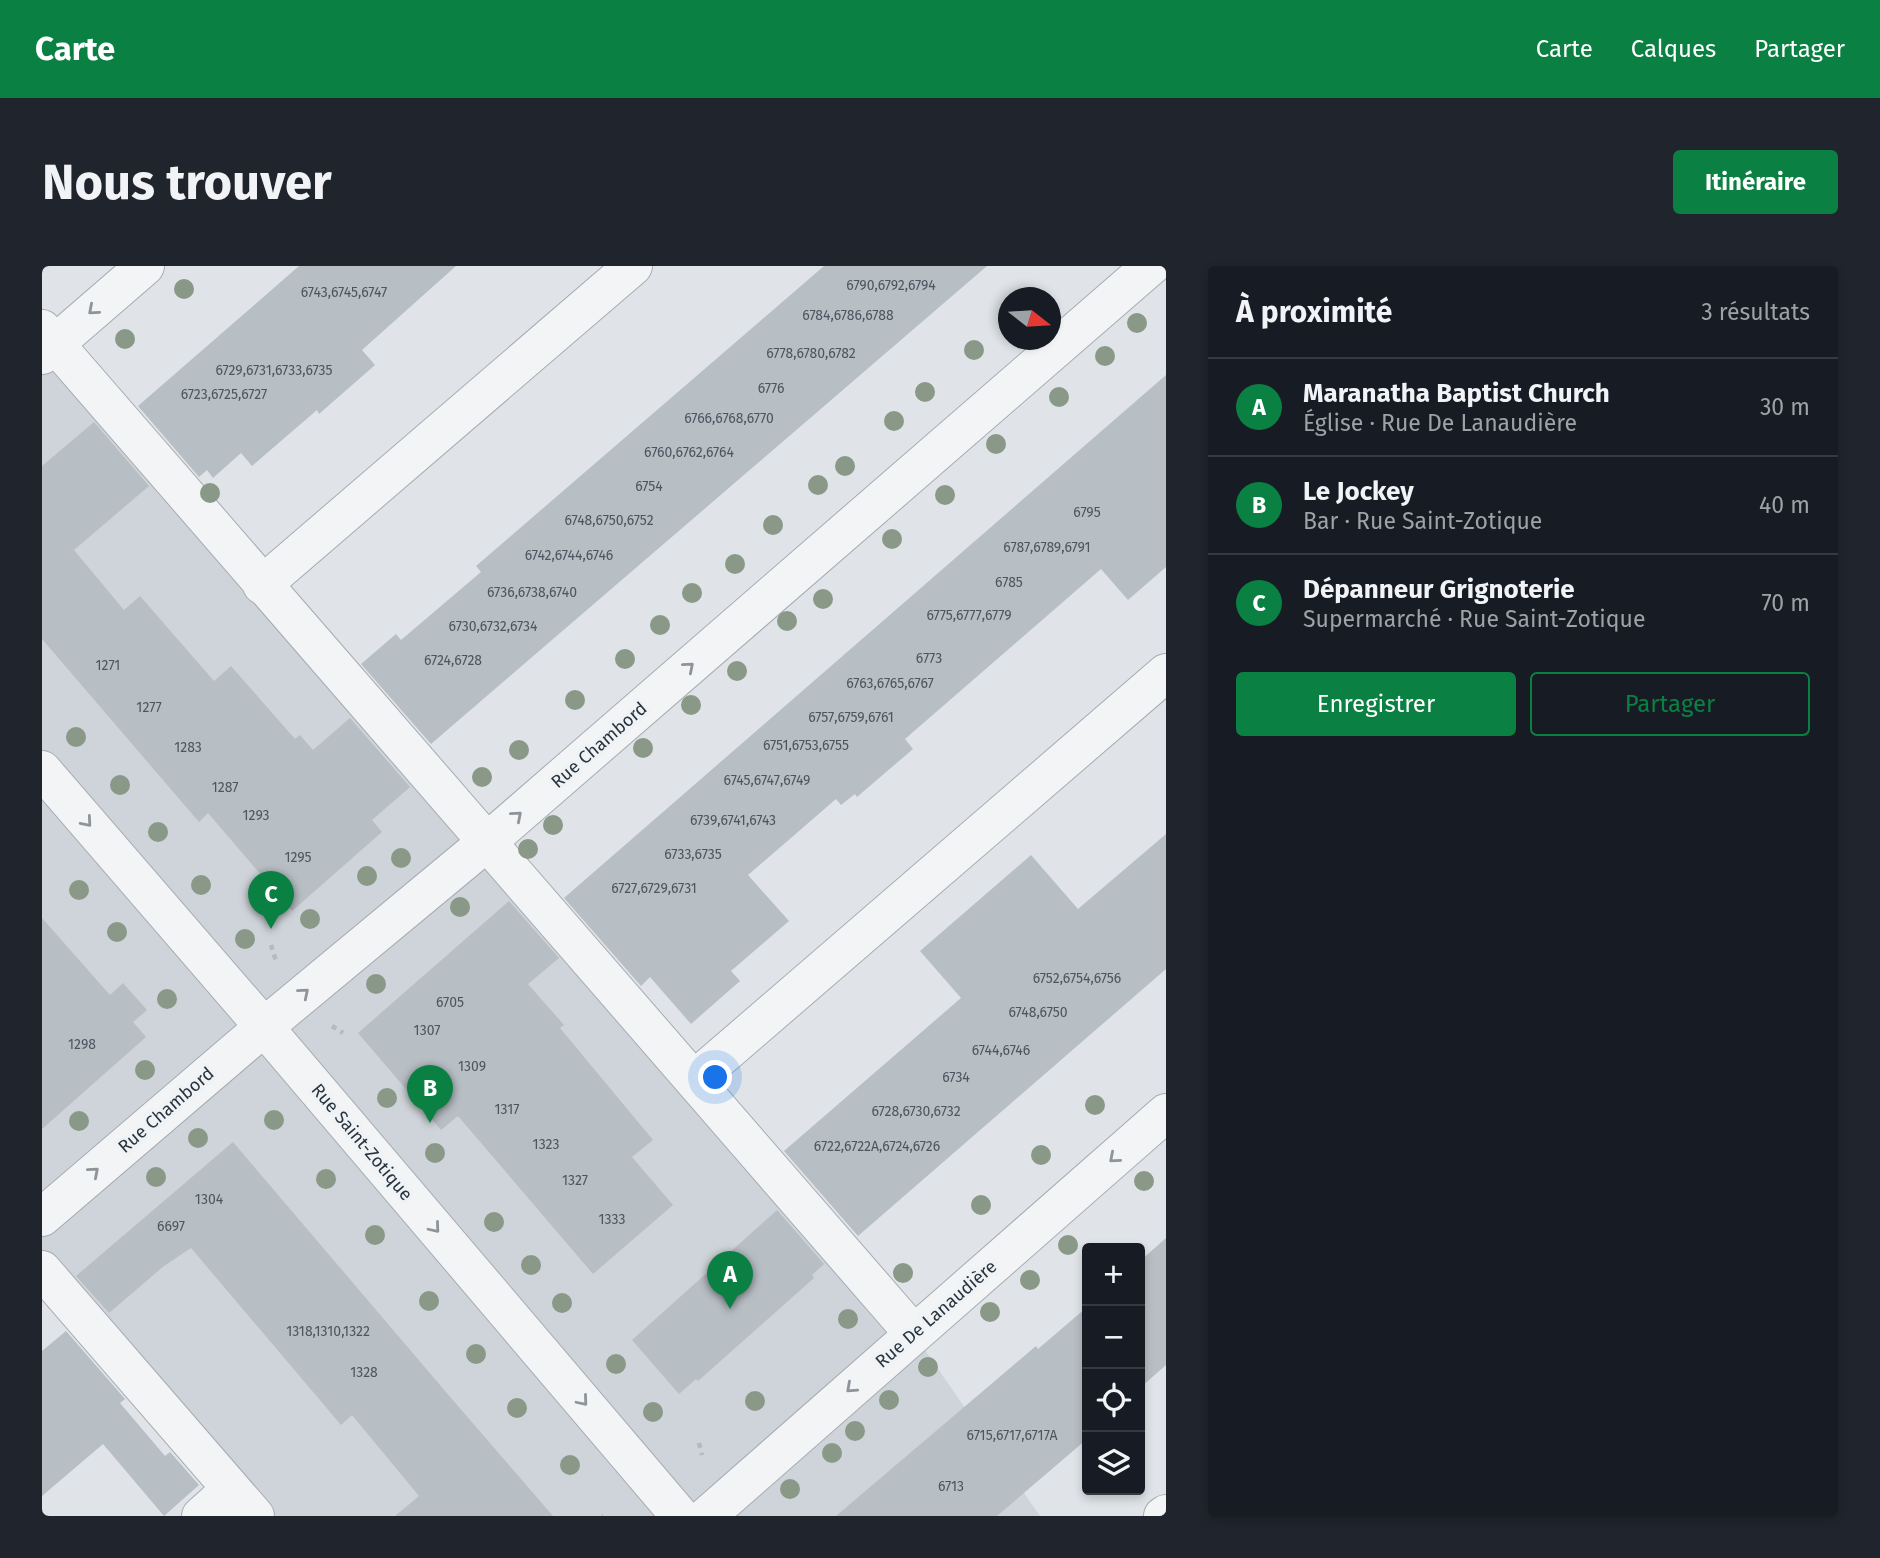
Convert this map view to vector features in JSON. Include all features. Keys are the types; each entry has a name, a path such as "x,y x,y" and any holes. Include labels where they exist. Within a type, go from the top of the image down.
{"street":[{"path":"145,266 46,343 262,585 913,1333"},
{"path":"262,585 633,266"},
{"name":"Rue Chambord","path":"42,1217 264,1027 487,842 1151,266"},
{"path":"694,1080 1166,673"},
{"name":"Rue Saint-Zotique","path":"42,770 680,1516"},
{"name":"Rue De Lanaudière","path":"707,1516 1166,1113"},
{"path":"42,1270 243,1503 201,1516"}],"path":[{"path":"271,946 276,962"},
{"path":"329,1024 343,1032"},
{"path":"699,1443 702,1455"}],"shaded area":[{"path":"42,328 913,1333 1040,1516 255,1516 42,1270"}],"building":[{"path":"299,266 456,266 362,350 375,365 319,414 317,410 252,466 241,453 213,478 207,470 199,477 138,406"},
{"path":"824,266 987,266 431,744 361,664 396,634 401,640 481,572 476,566"},
{"path":"1166,375 1166,567 1128,600 1101,569 905,739 913,749 857,797 855,794 841,805 836,799 748,875 789,921 731,971 740,981 691,1024 650,977 641,986 564,898"},
{"path":"94,422 149,486 74,550 124,610 140,596 214,681 231,666 295,739 300,735 313,750 350,718 410,787 372,820 382,832 292,911 208,813 199,822 42,639 42,466"},
{"path":"1166,834 1166,969 858,1236 784,1151 961,998 920,951 1031,855 1078,909"},
{"path":"509,901 559,958 528,984 564,1025 560,1028 653,1140 632,1157 673,1205 593,1274 458,1116 441,1130 358,1033"},
{"path":"42,918 110,995 123,983 147,1010 133,1022 146,1037 42,1129"},
{"path":"233,1142 553,1516 395,1516 419,1496 352,1415 341,1425 191,1248 164,1266 109,1313 76,1276"},
{"path":"777,1210 824,1264 812,1275 814,1278 698,1381 696,1379 679,1394 632,1340"},
{"path":"1166,1238 1166,1365 1145,1384 1145,1306 1145,1257"},
{"path":"1082,1311 1082,1443 997,1516 836,1516 1036,1346 1038,1349"},
{"path":"66,1331 125,1399 120,1403 165,1456 170,1452 199,1485 164,1516 103,1444 42,1496 42,1351"}],"place":[{"name":"Dépanneur Grignoterie","path":"271,929"},
{"name":"Le Jockey","path":"430,1123"},
{"name":"Maranatha Baptist Church","path":"730,1309"}]}
